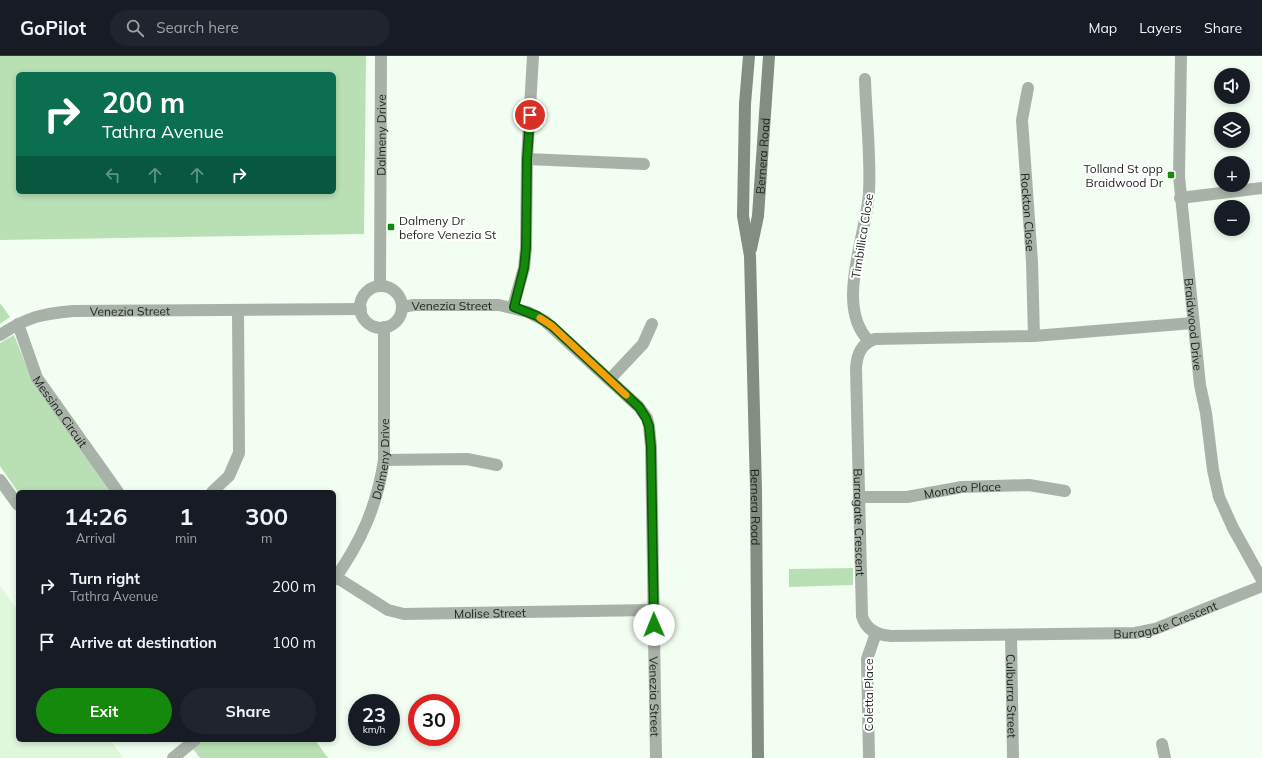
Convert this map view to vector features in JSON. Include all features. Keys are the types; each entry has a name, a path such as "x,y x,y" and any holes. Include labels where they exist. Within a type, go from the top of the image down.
{"main road":[{"name":"Bernera Road","path":"750,56 745,111 743,216 750,256 756,490 758,758"},
{"name":"Bernera Road","path":"750,256 758,216 769,56"}],"street":[{"name":"Dalmeny Drive","path":"380,286 381,56"},
{"path":"514,307 524,268 526,248 527,159 533,56"},
{"name":"Braidwood Drive","path":"1181,56 1178,158 1180,198 1200,385 1206,413 1211,458 1216,484 1227,517 1262,580"},
{"name":"Timbillica Close","path":"864,79 869,191 866,218 856,260 854,306 857,325 869,341"},
{"name":"Rockton Close","path":"1028,88 1022,120 1032,262 1034,336"},
{"path":"527,159 644,164"},
{"path":"1180,198 1262,188"},
{"path":"380,286 389,287 396,292 401,299 402,307 398,318 392,324 384,327 376,327 369,323 363,317 361,309 362,300 366,293 372,288 380,286"},
{"name":"Venezia Street","path":"402,307 414,304 514,307 545,321 610,379 639,407 646,418 649,426 656,758"},
{"name":"Venezia Street","path":"0,335 18,324 41,314 73,311 361,309"},
{"path":"214,490 229,476 239,453 238,310"},
{"name":"Messina Circuit","path":"18,324 37,378 117,490"},
{"path":"610,379 639,349 646,339 652,324"},
{"path":"869,341 884,339 1034,336 1194,324"},
{"name":"Dalmeny Drive","path":"336,576 368,524 376,498 384,460 384,327"},
{"name":"Burragate Crescent","path":"869,341 859,353 856,368 861,611 866,626 876,633 898,636 1141,632 1155,629 1262,586"},
{"path":"384,460 467,459 497,465"},
{"path":"0,480 16,502"},
{"name":"Monaco Place","path":"859,497 907,497 962,487 1029,485 1065,491"},
{"name":"Molise Street","path":"336,579 388,610 404,614 654,610"},
{"name":"Coletta Place","path":"869,758 867,659 868,652 876,633"},
{"name":"Culburra Street","path":"1011,635 1013,758"},
{"path":"173,758 190,742"},
{"path":"1162,744 1165,758"}],"shaded area":[{"path":"0,56 366,56 364,234 0,240"},
{"path":"0,303 10,317 0,324"},
{"path":"14,335 33,382 114,490 17,490 0,466 0,343"},
{"path":"853,568 853,585 789,587 789,569"},
{"path":"0,586 16,608 16,742 111,742 123,758 0,758"},
{"path":"202,742 316,742 328,758 200,758 193,749"}],"slow traffic":[{"path":"540,318 552,326 626,395"}],"place":[{"name":"Tolland St opp Braidwood Dr","path":"1171,175"},
{"name":"Dalmeny Dr before Venezia St","path":"391,227"}],"route":[{"path":"530,115 527,159 526,248 524,268 514,307 537,316 552,326 633,401 646,418 649,426 651,447 654,625"}]}
